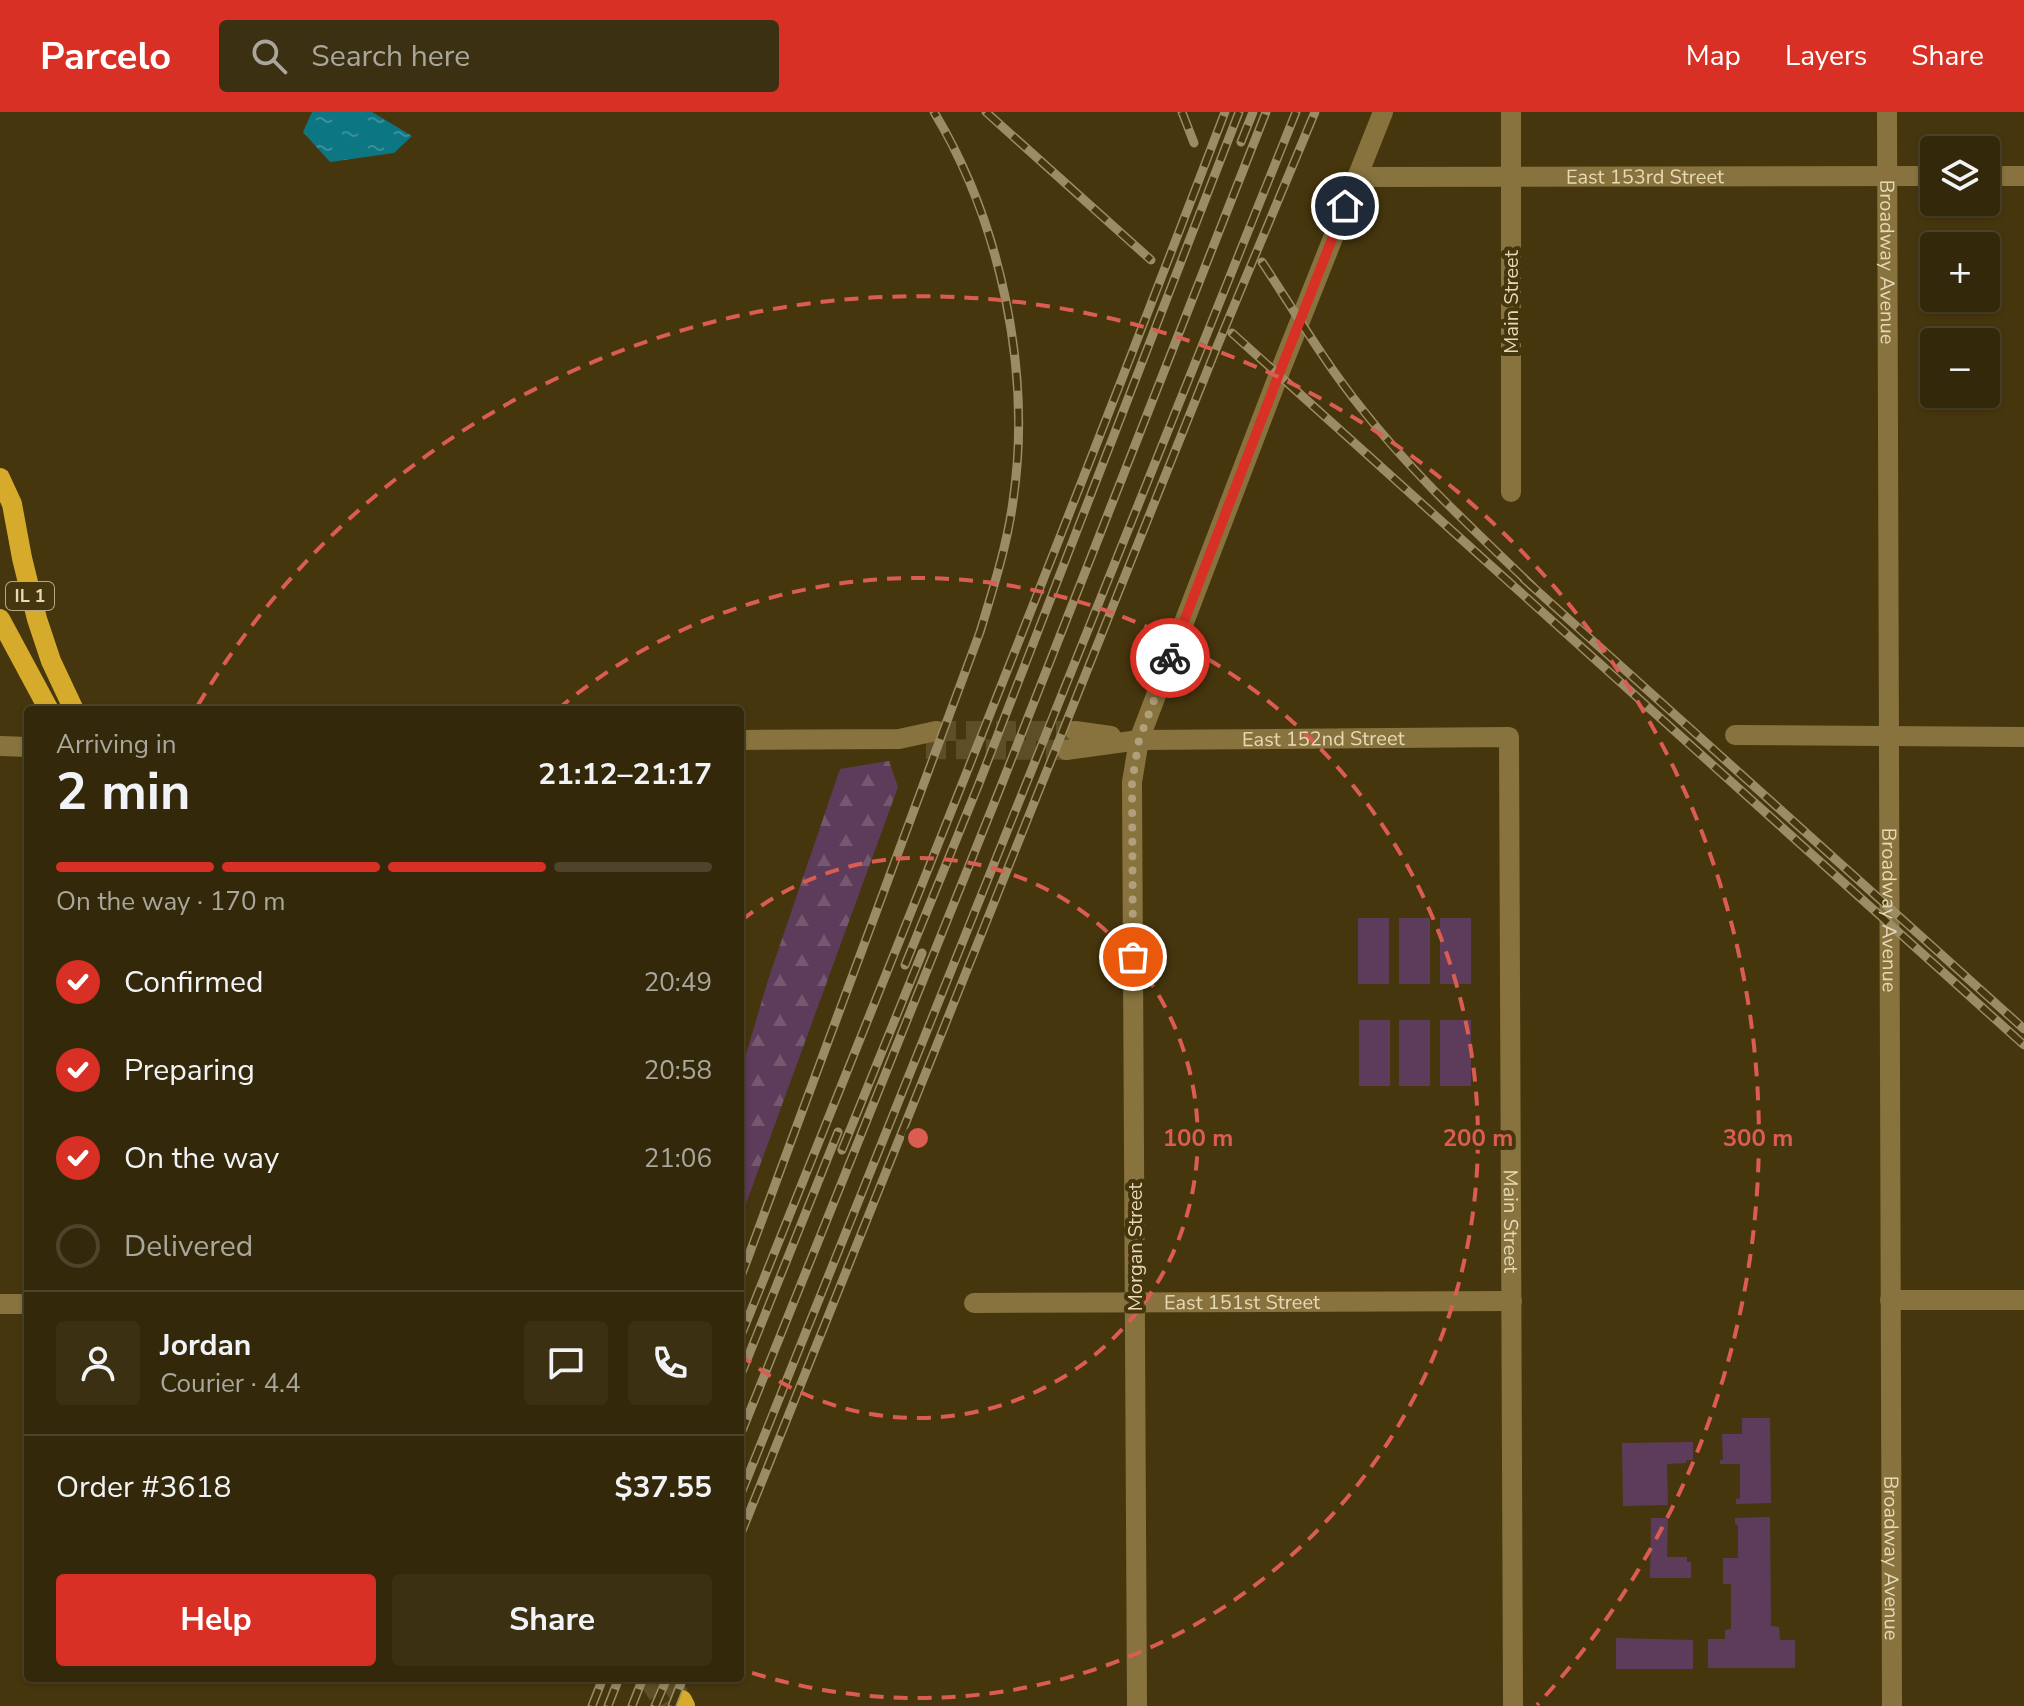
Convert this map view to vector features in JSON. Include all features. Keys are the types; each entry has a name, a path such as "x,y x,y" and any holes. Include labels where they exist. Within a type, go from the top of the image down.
{"main road":[{"name":"IL 1","path":"0,478 12,504 40,630 72,706"},
{"name":"IL 1","path":"0,619 47,706"}],"street":[{"name":"Morgan Street","path":"1137,1706 1132,782 1139,740 1383,112"},
{"name":"Main Street","path":"1511,112 1511,492"},
{"name":"Broadway Avenue","path":"1887,112 1892,1706"},
{"name":"East 153rd Street","path":"1357,177 1920,176"},
{"path":"2000,176 2024,176"},
{"path":"1735,735 2024,737"},
{"name":"Main Street","path":"1509,737 1513,1706"},
{"name":"East 152nd Street","path":"1070,741 1509,737"},
{"path":"744,740 931,740"},
{"path":"0,746 24,747"},
{"path":"1890,1300 2024,1300"},
{"name":"East 151st Street","path":"974,1303 1512,1301"},
{"path":"0,1304 24,1304"}],"green space":[{"path":"889,761 898,787 744,1209 744,1061 768,980 840,769"},
{"path":"1358,918 1389,918 1389,984 1358,984"},
{"path":"1399,918 1430,918 1430,984 1399,984"},
{"path":"1440,918 1471,918 1471,984 1440,984"},
{"path":"1359,1020 1390,1020 1390,1086 1359,1086"},
{"path":"1399,1020 1430,1020 1430,1086 1399,1086"},
{"path":"1440,1020 1471,1020 1471,1086 1440,1086"},
{"path":"1742,1418 1770,1418 1771,1503 1736,1504 1736,1499 1740,1498 1740,1464 1720,1464 1723,1460 1722,1434 1742,1434"},
{"path":"1693,1442 1693,1460 1667,1464 1668,1505 1623,1506 1622,1443"},
{"path":"1770,1517 1771,1626 1779,1627 1780,1640 1795,1640 1795,1668 1708,1668 1708,1639 1725,1639 1725,1630 1731,1629 1731,1584 1723,1584 1723,1558 1738,1558 1738,1525 1735,1518"},
{"path":"1651,1518 1668,1518 1667,1557 1687,1557 1687,1562 1691,1562 1691,1578 1650,1578"},
{"path":"1616,1638 1693,1640 1693,1669 1616,1669"}],"water":[{"path":"312,112 372,112 412,136 394,153 330,162 303,132"}],"tunnel":[{"path":"936,731 1075,731"},
{"path":"926,749 1066,750"},
{"path":"650,1682 665,1706"},
{"path":"671,1682 682,1700"}],"railway":[{"path":"744,1268 980,632 999,567 1013,501 1018,452 1018,402 1006,300 977,202 934,112"},
{"path":"986,112 1151,260"},
{"path":"1182,112 1194,143"},
{"path":"744,1328 1046,573 1225,112"},
{"path":"905,965 978,786 1239,112"},
{"path":"1241,142 1253,112"},
{"path":"744,1426 1001,786 1266,112"},
{"path":"744,1486 1296,112"},
{"path":"744,1526 1216,349 1315,112"},
{"path":"1262,262 1335,374 1382,433 1444,501 1533,587"},
{"path":"1232,333 2024,1045"},
{"path":"1524,579 2024,1029"},
{"path":"842,1150 922,953"},
{"path":"744,1367 838,1132"},
{"path":"592,1706 601,1682"},
{"path":"608,1706 617,1682"},
{"path":"632,1706 641,1682"},
{"path":"655,1706 665,1682"},
{"path":"672,1706 681,1682"}],"way so far":[{"path":"1133,957 1132,782 1139,740 1170,658"}],"route":[{"path":"1170,658 1345,206"}]}
